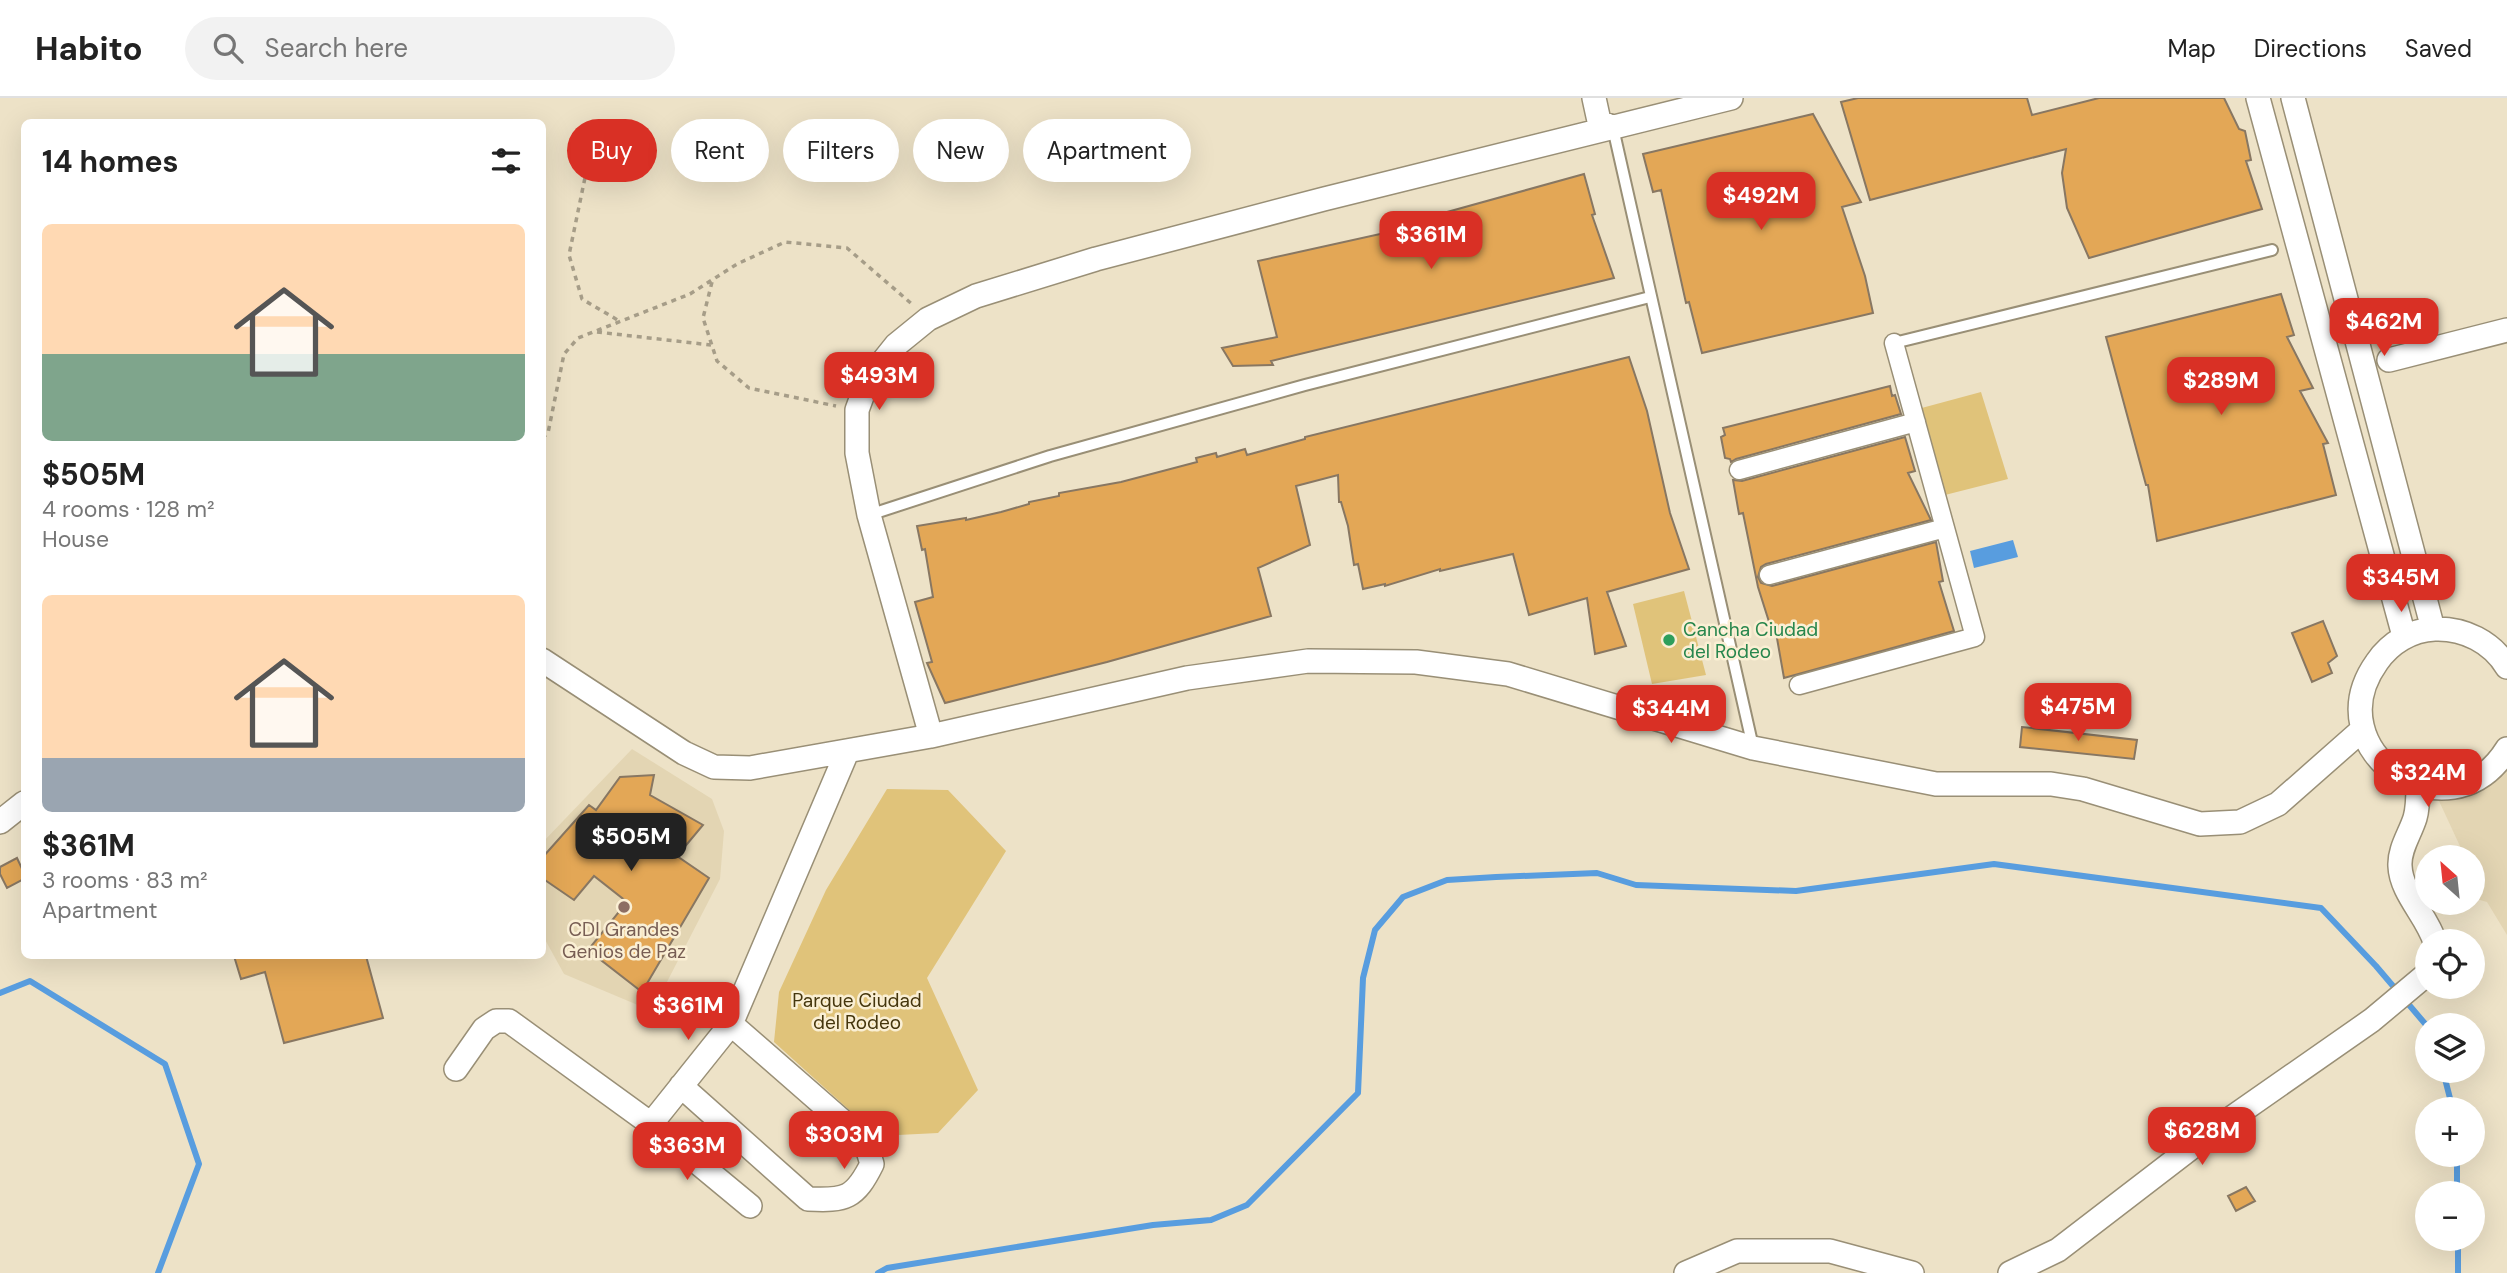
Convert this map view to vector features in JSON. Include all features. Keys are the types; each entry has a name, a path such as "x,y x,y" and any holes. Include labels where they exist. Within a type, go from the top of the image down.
{"street":[{"path":"1594,98 1599,121 1613,128"},
{"path":"931,736 869,515 857,453 857,410 868,380 896,345 928,319 976,296 1096,259 1324,198 1731,98"},
{"path":"2258,98 2404,636"},
{"path":"2293,98 2433,629"},
{"path":"2389,360 2507,330"},
{"path":"1799,685 1975,637 1894,343"},
{"path":"1739,470 1916,422"},
{"path":"1769,575 1945,528"},
{"path":"2507,667 2482,641 2459,631 2433,629 2404,636 2384,651 2368,674 2360,702 2362,730 2374,755 2394,774 2418,785 2448,788 2475,780 2499,762 2507,748"},
{"path":"546,663 684,753 714,766 750,768 848,752 1188,678 1308,661 1416,662 1508,674 1753,748 1936,784 2051,784 2083,789 2200,824 2240,822 2277,804 2362,730"},
{"path":"651,1124 731,1024 848,752"},
{"path":"2418,785 2415,818 2404,845 2400,866 2405,884 2430,929"},
{"path":"0,822 21,805"},
{"path":"2010,1273 2046,1265 2057,1250 2213,1131 2372,1020 2415,984"},
{"path":"456,1069 484,1029 496,1021 509,1021 651,1124 750,1206"},
{"path":"681,1086 808,1199 836,1201 861,1186 872,1164 865,1141 731,1024"},
{"path":"1686,1273 1737,1251 1830,1251 1912,1273"}],"lane":[{"path":"1613,128 1753,748"},
{"path":"1894,343 2272,250"},
{"path":"869,515 1130,433 1319,381 1650,297"}],"path":[{"path":"584,182 569,255 582,299 621,322"},
{"path":"546,435 564,354 578,338 690,294 737,264 785,242 847,248 928,319"},
{"path":"712,280 703,318 717,361 749,388 857,410"},
{"path":"595,331 712,345"}],"shaded area":[{"name":"CDI Grandes Genios de Paz","path":"632,749 712,799 724,831 720,879 652,1011 564,974 546,941 546,839"},
{"path":"2507,749 2507,935 2485,901 2485,845 2459,845 2433,788 2475,780"}],"green space":[{"path":"1981,392 2008,479 1941,496 1918,409"},
{"name":"Cancha Ciudad del Rodeo","path":"1684,591 1706,675 1652,684 1633,604"},
{"name":"Parque Ciudad del Rodeo","path":"887,789 948,790 1006,851 927,978 978,1090 938,1133 878,1136 774,1042 779,992 826,890"}],"water":[{"path":"2013,540 2018,557 1974,568 1970,551"}],"building":[{"path":"1858,98 2027,98 2032,115 2099,98 2224,98 2239,129 2245,131 2251,160 2246,161 2262,209 2089,258 2067,208 2062,173 2066,149 1870,200 1841,102"},
{"path":"1813,114 1861,202 1842,207 1865,276 1873,313 1702,353 1689,302 1686,303 1661,190 1653,192 1643,154"},
{"path":"1584,174 1595,214 1592,215 1614,278 1271,361 1273,365 1233,366 1222,348 1277,337 1258,261 1430,223 1429,217"},
{"path":"2281,294 2294,335 2287,337 2313,388 2300,391 2328,443 2323,444 2336,495 2157,541 2148,485 2106,337"},
{"path":"1629,357 1647,411 1670,513 1689,569 1607,592 1626,646 1595,654 1587,598 1529,615 1513,554 1363,589 1358,564 1354,565 1348,526 1339,502 1338,475 1296,486 1310,545 1258,568 1271,616 1107,662 945,703 927,663 932,662 915,602 933,597 925,549 922,550 917,526 966,520 1001,512 1029,502 1059,496 1059,493 1121,482 1197,462 1196,458 1216,453 1217,457 1245,449 1247,455 1305,437"},
{"path":"1890,386 1901,414 1731,462 1725,458 1721,437 1725,435 1723,428"},
{"path":"1905,437 1915,471 1908,473 1931,520 1766,564 1761,567 1758,577 1761,583 1772,586 1936,542 1943,581 1939,582 1954,631 1784,678 1775,627 1771,628 1758,587 1743,513 1739,514 1733,480 1742,481"},
{"path":"2323,621 2337,656 2328,663 2332,673 2312,682 2292,633"},
{"path":"2022,727 2137,740 2134,759 2020,747"},
{"path":"654,775 650,795 703,825 677,856 709,878 642,992 588,950 627,902 594,876 574,900 546,881 546,853 589,805 596,810 620,777"},
{"path":"17,858 21,867 21,881 7,888 0,874 0,867"},
{"path":"235,959 367,959 383,1018 284,1043 265,972 241,979"},
{"path":"2246,1187 2255,1201 2236,1211 2228,1196"}],"waterway":[{"path":"878,1273 887,1268 1153,1225 1211,1220 1247,1205 1358,1093 1363,978 1375,930 1403,897 1447,880 1597,873 1636,885 1796,891 1994,864 2321,908 2416,1013"},
{"path":"0,993 30,981 165,1064 199,1164 158,1273"},
{"path":"2446,1083 2450,1097"},
{"path":"2457,1167 2457,1181"},
{"path":"2458,1251 2458,1273"}],"place":[{"name":"Cancha Ciudad del Rodeo","path":"1669,640"},
{"name":"CDI Grandes Genios de Paz","path":"624,907"}]}
